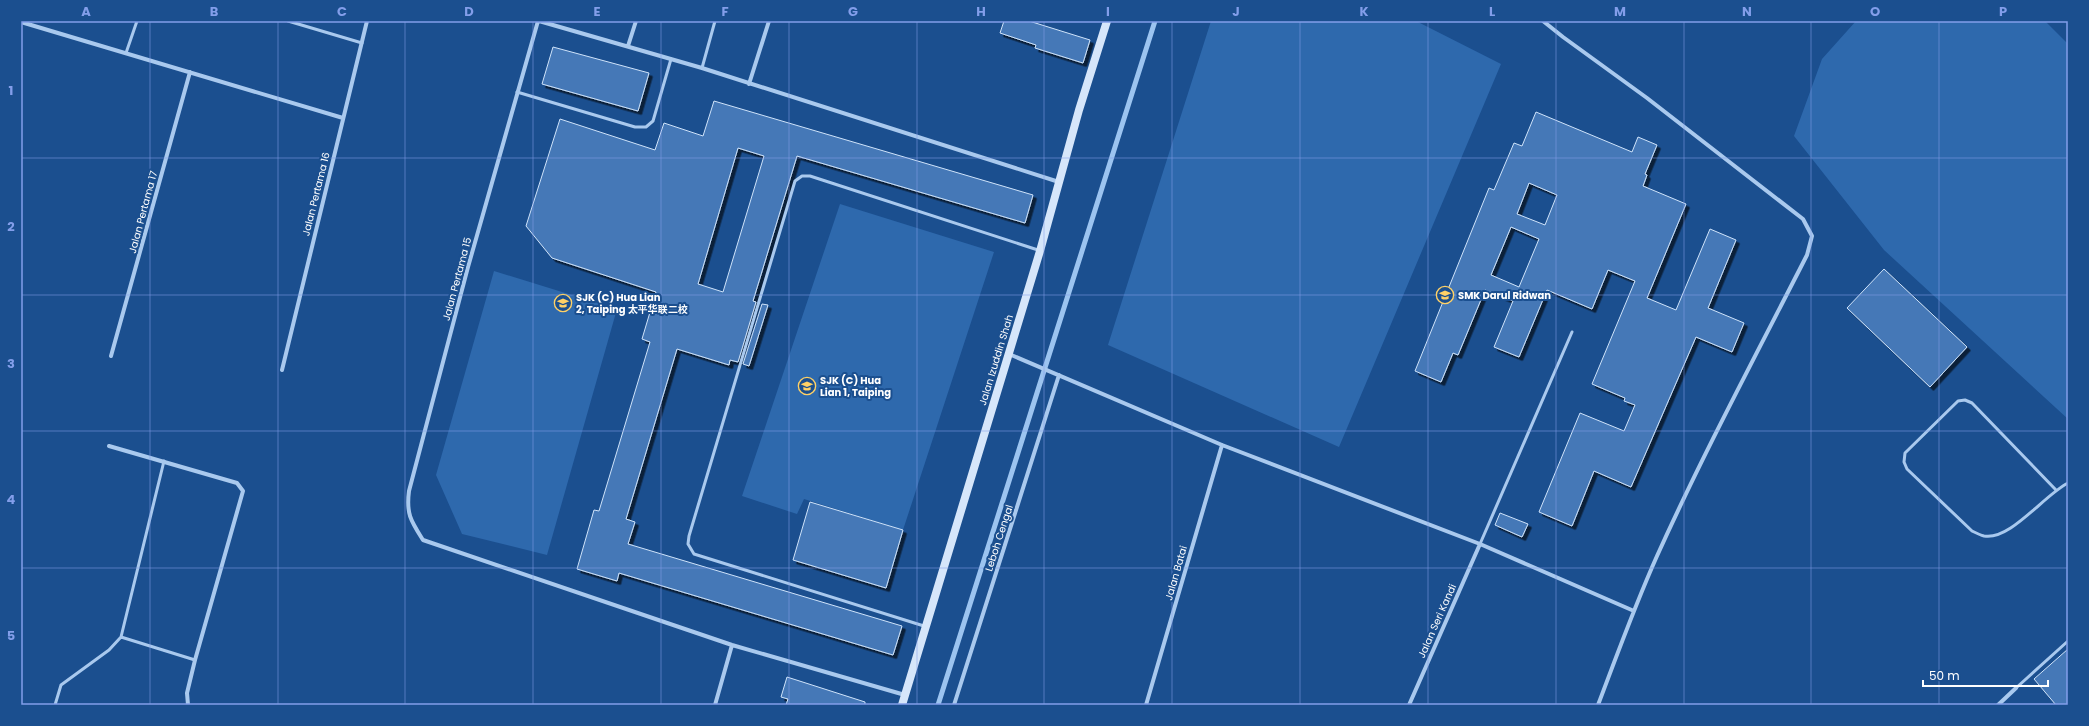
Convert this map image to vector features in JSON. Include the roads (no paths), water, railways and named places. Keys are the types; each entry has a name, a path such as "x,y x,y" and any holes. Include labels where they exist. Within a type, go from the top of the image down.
{"main road":[{"name":"Jalan Izuddin Shah","path":"902,705 1040,251 1079,110 1107,21"}],"street":[{"name":"Jalan Pertama 16","path":"282,370 367,21"},
{"path":"538,21 702,68 1060,183"},
{"name":"Jalan Pertama 15","path":"538,21 468,267 409,491 407,509 414,526 423,540 732,645"},
{"path":"628,46 636,21"},
{"path":"749,84 769,21"},
{"path":"1543,21 1647,98 1803,219 1812,236 1807,255 1732,402 1657,555 1598,705"},
{"path":"21,22 343,118"},
{"name":"Jalan Pertama 17","path":"111,356 190,72"},
{"path":"1008,354 1222,445 1480,544 1634,611"},
{"name":"Leboh Cengal","path":"954,705 1059,375"},
{"name":"Jalan Batai","path":"1146,705 1222,445"},
{"path":"109,446 237,482 243,491 195,660 187,693 188,705"},
{"name":"Jalan Seri Kandi","path":"1409,705 1480,544"},
{"path":"715,705 732,645 905,695"},
{"path":"1998,705 2016,688"}],"lane":[{"path":"126,53 137,21"},
{"path":"288,21 362,43"},
{"path":"702,68 715,21"},
{"path":"517,92 635,127 646,127 653,121 671,59"},
{"path":"925,627 694,554 690,550 689,536 795,181 802,176 810,176 1040,251"},
{"path":"1480,544 1572,332"},
{"path":"2056,490 1972,403 1965,400 1958,400 1905,453 1904,462 1907,469 1972,531 1984,536 1998,535 2012,528 2056,490 2068,483"},
{"path":"55,705 61,685 109,650 121,637 164,461"},
{"path":"121,637 195,660"},
{"path":"2016,688 2068,641"}],"waterway":[{"path":"938,705 1155,21"}],"place":[{"name":"SMK Darul Ridwan","path":"1445,295"},
{"name":"SJK (C) Hua Lian 2, Taiping 太平华联二校","path":"563,303"},
{"name":"SJK (C) Hua Lian 1, Taiping","path":"807,386"}]}
